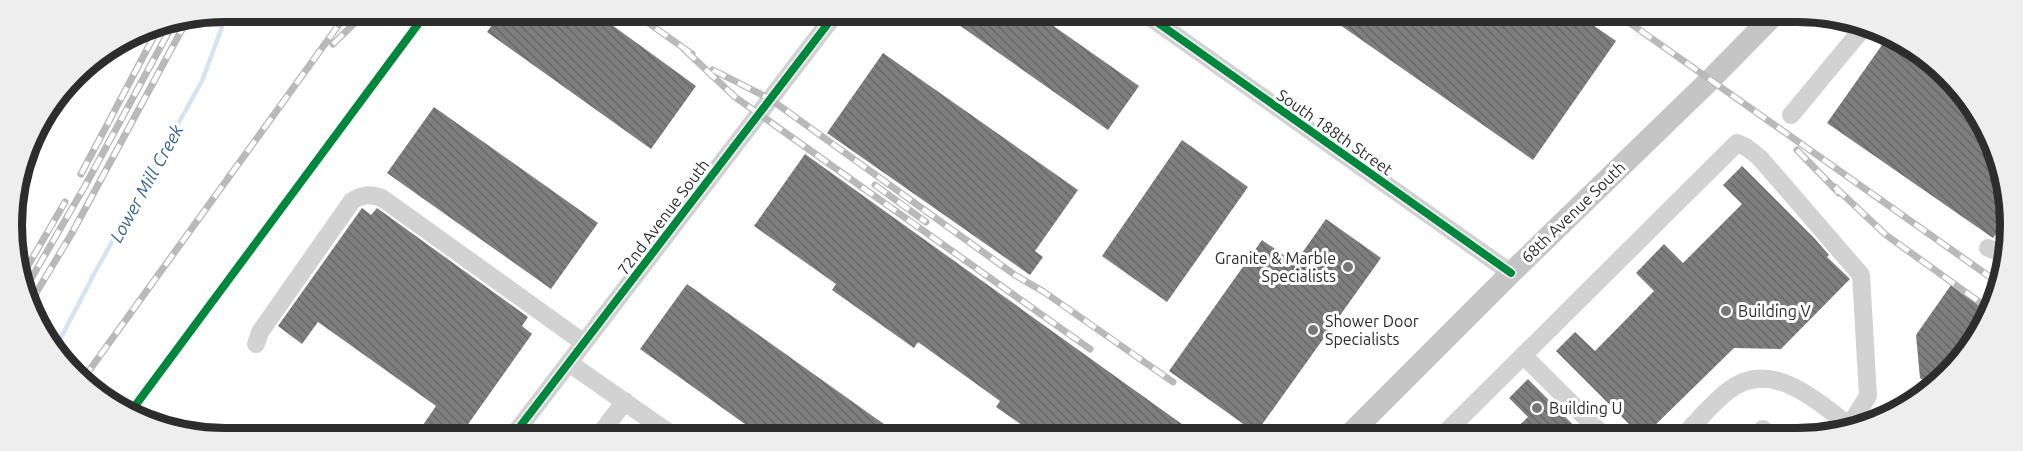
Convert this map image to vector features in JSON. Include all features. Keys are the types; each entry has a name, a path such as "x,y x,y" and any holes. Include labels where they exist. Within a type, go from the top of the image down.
{"main road":[{"name":"68th Avenue South","path":"1356,428 1510,273 1767,22"}],"street":[{"name":"72nd Avenue South","path":"519,428 829,22"},
{"name":"South 188th Street","path":"1157,22 1510,273"},
{"path":"1791,115 1860,32"},
{"path":"1450,428 1737,143 1760,158 1861,275 1868,396 1854,420"},
{"path":"255,344 260,332 352,201 361,195 382,198 584,343"},
{"path":"1988,248 1999,252"},
{"path":"1523,355 1596,428"},
{"path":"569,363 662,428"},
{"path":"1694,428 1728,391 1745,381 1760,377 1780,380 1796,388 1844,423"},
{"path":"605,428 625,401"}],"building":[{"path":"494,22 608,22 696,86 651,149 487,32"},
{"path":"955,22 1048,22 1139,86 1108,130"},
{"path":"1336,22 1589,22 1616,41 1533,160"},
{"path":"1884,42 1899,50 1941,82 1959,102 1980,136 1994,173 1999,199 2000,228 1993,238 1827,123"},
{"path":"883,53 1078,190 1035,251 1043,257 1030,275 827,133"},
{"path":"434,107 598,223 551,289 387,173"},
{"path":"1182,140 1248,187 1167,302 1102,256"},
{"path":"805,154 1187,428 1026,428 996,407 1000,401 918,342 914,348 832,290 836,284 754,226"},
{"name":"Building V","path":"1742,166 1815,239 1829,255 1827,257 1850,279 1781,349 1734,348 1652,428 1633,428 1556,351 1575,332 1595,351 1654,291 1636,273 1664,244 1683,263 1742,204 1723,185"},
{"path":"362,208 371,215 377,208 528,317 522,326 532,334 465,428 421,428 436,406 318,322 302,344 278,326"},
{"path":"1326,219 1381,258 1260,428 1249,428 1169,371 1262,240 1295,263"},
{"path":"687,284 889,428 750,428 640,349"},
{"path":"1951,285 1983,307 1966,338 1950,359 1926,382 1920,378 1916,335"},
{"name":"Building U","path":"1528,379 1576,428 1516,428 1528,417 1509,398"}],"waterway":[{"name":"Lower Mill Creek","path":"59,341 202,81 224,22"}],"railway":[{"path":"87,373 341,22"},
{"path":"333,44 356,22"},
{"path":"647,22 692,54"},
{"path":"1628,22 1993,279"},
{"path":"35,295 72,233 183,27"},
{"path":"30,281 85,186 169,30"},
{"path":"81,174 155,35"},
{"path":"685,50 735,97 1090,349"},
{"path":"713,70 770,99 1015,275 1044,292 1173,382"},
{"path":"1797,150 1839,193"},
{"path":"875,185 926,222"},
{"path":"1835,187 1886,235 1984,305"},
{"path":"27,268 65,202"}],"cycle path":[{"path":"134,407 420,22"},
{"path":"519,428 829,22"},
{"path":"1157,22 1511,273"}],"place":[{"name":"Granite & Marble Specialists","path":"1348,267"},
{"name":"Building V","path":"1726,311"},
{"name":"Shower Door Specialists","path":"1313,330"},
{"name":"Building U","path":"1537,408"}]}
